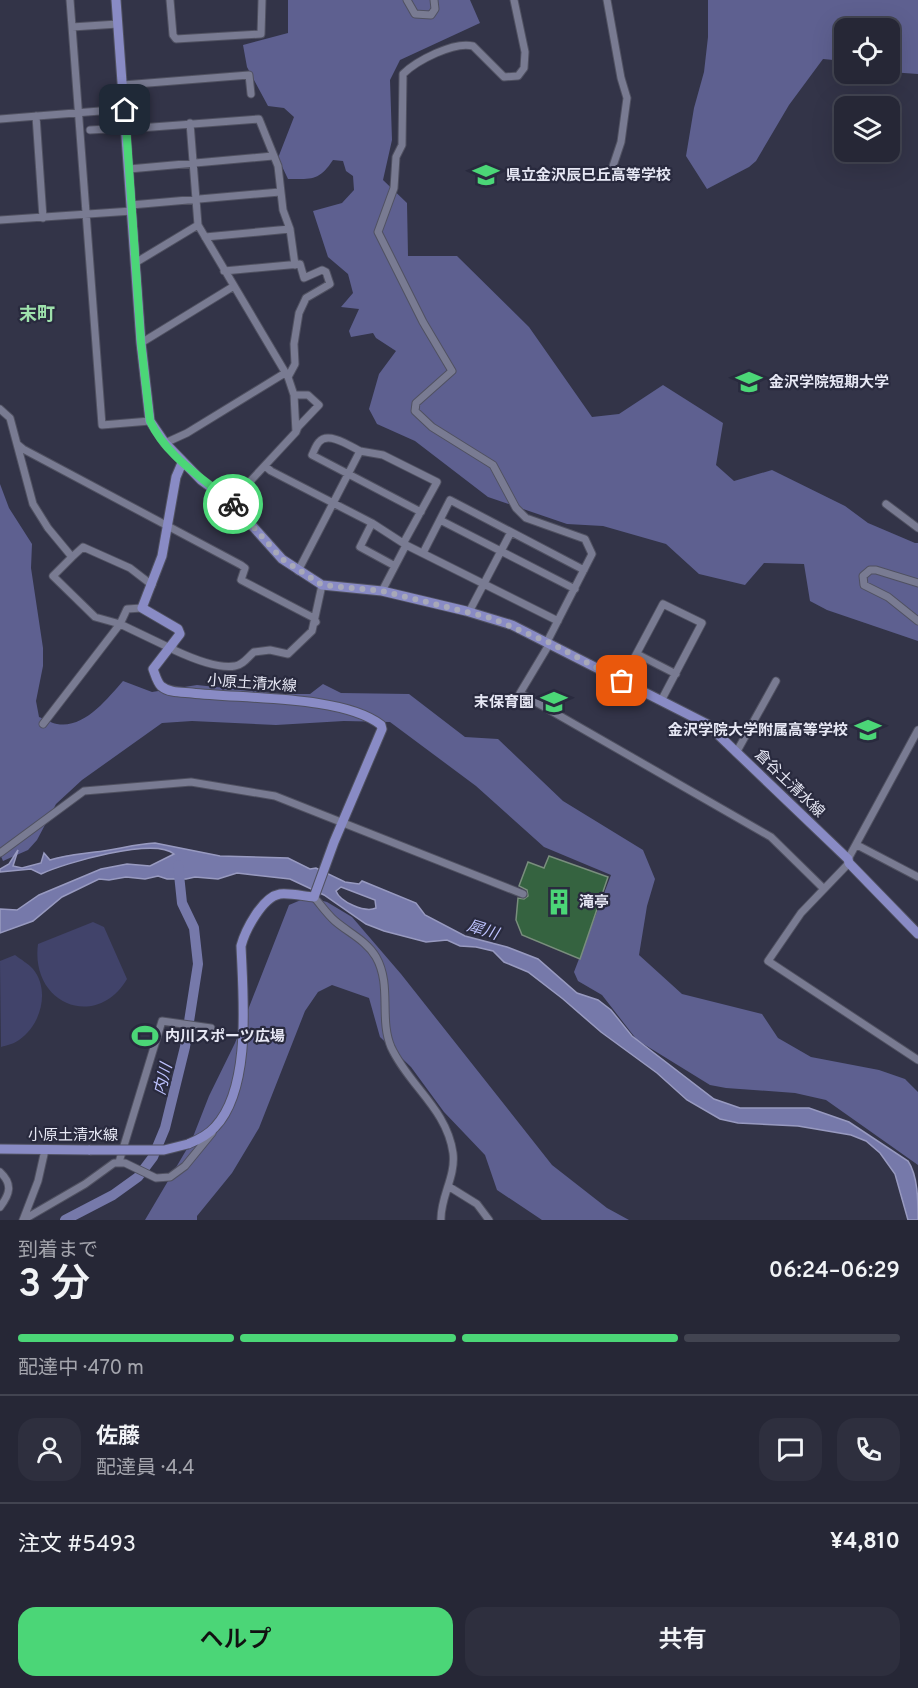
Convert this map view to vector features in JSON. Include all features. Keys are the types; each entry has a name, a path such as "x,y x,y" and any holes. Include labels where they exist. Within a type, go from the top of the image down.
{"main road":[{"path":"116,0 141,343 150,421 182,463 176,477 162,556 142,608 178,629 180,634 170,646"},
{"name":"倉谷土清水線","path":"182,463 231,502 282,559 322,585 382,591 512,625 707,724 848,861 918,934"},
{"name":"小原土清水線","path":"0,1149 164,1150 200,1139 215,1126 226,1111 234,1089 241,1052 241,946 246,930 271,898 279,894 314,896 381,733 381,725 369,715 293,700 213,696 170,691 160,685 153,669 170,646"}],"street":[{"path":"70,0 102,425 150,421"},
{"path":"170,0 173,35 176,39 261,34 262,0"},
{"path":"407,0 415,14 424,16 431,15 435,9 434,0"},
{"path":"514,0 525,52 524,68 518,76 504,77 473,46 467,45 459,45 412,65 403,74 402,145 396,157 394,188 378,232 379,239 452,371 416,403 415,411 432,427 493,465 516,508 526,518 585,540 592,554 548,643 520,693 771,837 823,888"},
{"path":"607,0 621,78 627,98 621,142 613,166"},
{"path":"72,27 118,24"},
{"path":"123,85 249,75 251,94"},
{"path":"0,119 125,110"},
{"path":"36,116 43,218"},
{"path":"90,130 259,118 278,166 283,210 290,229 295,265"},
{"path":"190,123 198,225 287,375 294,395 296,432"},
{"path":"129,169 273,156"},
{"path":"0,220 86,214 280,192"},
{"path":"135,263 198,225"},
{"path":"205,237 290,229"},
{"path":"165,443 187,433 287,375 295,364 294,345 299,313 306,297 330,285 326,273 322,270 304,278 300,264 224,271"},
{"path":"141,343 234,286"},
{"path":"231,502 319,405 308,395 294,395"},
{"path":"0,409 10,418 33,504 48,528 72,557"},
{"path":"382,591 438,482 383,455 360,451 341,441 326,437 319,441 312,455 421,512"},
{"path":"17,444 241,565 245,568 241,579 314,618 316,622"},
{"path":"298,571 360,451"},
{"path":"265,466 372,523 405,544 558,621"},
{"path":"423,553 450,500 584,570"},
{"path":"886,504 918,528"},
{"path":"440,519 575,589"},
{"path":"372,523 360,547 396,566"},
{"path":"469,612 511,532"},
{"path":"152,585 130,568 107,560 89,548 83,547 53,576 95,617 120,624 198,660 234,667 243,663 254,651 270,650 288,654 312,631 316,622 322,585"},
{"path":"918,583 876,570 870,570 863,576 864,585 868,589 888,597 918,621"},
{"path":"622,681 663,604 702,623 661,701"},
{"path":"43,724 120,624 127,609 142,608"},
{"path":"637,654 676,674"},
{"path":"736,753 776,681"},
{"path":"918,730 848,861 801,913 768,961 918,1060"},
{"path":"0,854 84,791 107,787 191,782 260,793 343,822 523,894"},
{"path":"857,845 918,877"},
{"path":"314,896 334,921 369,946 377,958 385,987 386,1021 390,1045 399,1062 446,1125 453,1157 452,1175 441,1208 441,1220"},
{"path":"122,1163 162,1021 211,1028"},
{"path":"23,1220 85,1184 114,1163 122,1163 156,1178 170,1177 185,1166 215,1126"},
{"path":"23,1220 38,1181 45,1150"},
{"path":"0,1172 9,1183 9,1192 0,1207"},
{"path":"448,1186 477,1204 489,1220"}],"shaded area":[{"path":"288,0 470,0 480,23 400,60 390,80 392,140 383,180 407,203 408,256 457,256 529,327 592,417 619,414 663,385 723,423 716,465 734,481 772,470 845,506 868,523 918,543 918,641 827,610 810,601 804,564 764,563 745,585 699,574 666,544 603,526 567,524 488,497 415,441 377,424 369,409 379,374 396,351 376,338 373,333 351,337 349,331 359,309 341,307 353,293 348,274 328,257 313,211 342,203 354,190 353,176 346,171 343,161 333,160 319,175 303,179 288,179 278,158 294,117 284,108 268,106 247,67 243,45 288,33"},
{"path":"708,0 918,0 918,74 900,73 900,18 834,18 834,60 823,59 789,105 756,161 707,189 686,156 694,108 704,72 708,37"},
{"path":"0,484 9,508 32,544 31,568 43,648 43,666 36,701 39,717 57,724 76,722 94,711 123,681 152,692 197,685 281,694 310,694 323,684 341,693 409,694 465,737 498,739 563,801 643,850 655,879 647,906 639,955 682,994 762,1014 778,1038 811,1057 879,1070 905,1079 918,1092 918,1165 826,1100 795,1093 710,1085 637,1040 602,995 578,981 574,972 611,875 544,847 476,786 390,722 344,721 276,725 192,721 162,723 82,780 56,804 37,840 28,850 3,861 0,854"},
{"path":"155,843 220,856 288,858 345,882 359,884 362,881 416,903 425,915 465,936 507,947 538,959 577,993 598,1000 611,1010 632,1036 714,1099 740,1108 809,1108 849,1122 908,1161 916,1181 918,1220 908,1220 895,1174 880,1153 866,1141 851,1135 798,1126 738,1123 720,1119 687,1100 657,1073 601,1032 528,972 504,962 493,951 460,946 447,940 426,942 384,931 366,924 324,895 290,879 237,873 218,879 195,877 167,879 158,876 145,879 126,877 99,879 62,897 33,921 0,933 0,909 17,910 39,895 101,869 127,864 150,866 174,854 148,848 88,858 41,874 31,869 0,872 0,869 9,864 18,850 13,866 22,868 41,863 44,853 50,860","holes":["341,887 375,900 376,908 360,908 342,899 336,891"]},
{"path":"308,897 327,902 352,917 401,974 552,1165 607,1208 629,1220 542,1220 497,1190 485,1155 444,1112 411,1067 380,1037 369,998 332,985 318,992 305,1011 259,1128 232,1173 197,1216 197,1220 145,1220 191,1142 209,1096 235,1043 289,905"},
{"path":"93,922 104,927 127,979 114,995 99,1004 83,1007 68,1003 54,995 44,982 38,965 38,944"},
{"path":"15,955 31,967 38,978 42,997 41,1008 33,1026 26,1034 19,1040 1,1047 0,961"}],"building":[{"name":"滝亭","path":"549,856 608,877 580,959 522,935 516,920 518,898 524,899 528,896 527,890 519,886 528,862 544,868"}],"waterway":[{"name":"内川","path":"65,1220 113,1195 138,1177 153,1157 165,1128 185,1047 198,964 194,928 182,903 178,865"}],"way so far":[{"path":"233,504 247,517 282,559 322,585 382,591 491,618 550,643 622,681"}],"place":[{"name":"県立金沢辰巳丘高等学校","path":"486,175"},
{"name":"金沢学院短期大学","path":"749,382"},
{"name":"末保育園","path":"554,702"},
{"name":"金沢学院大学附属高等学校","path":"868,730"},
{"name":"滝亭","path":"559,902"},
{"name":"内川スポーツ広場","path":"145,1036"}],"district":[{"name":"末町","path":"37,314"}],"route":[{"path":"125,110 137,298 150,421 154,430 182,463 233,504"}],"water label":[{"name":"犀川","path":"483,929"}]}
